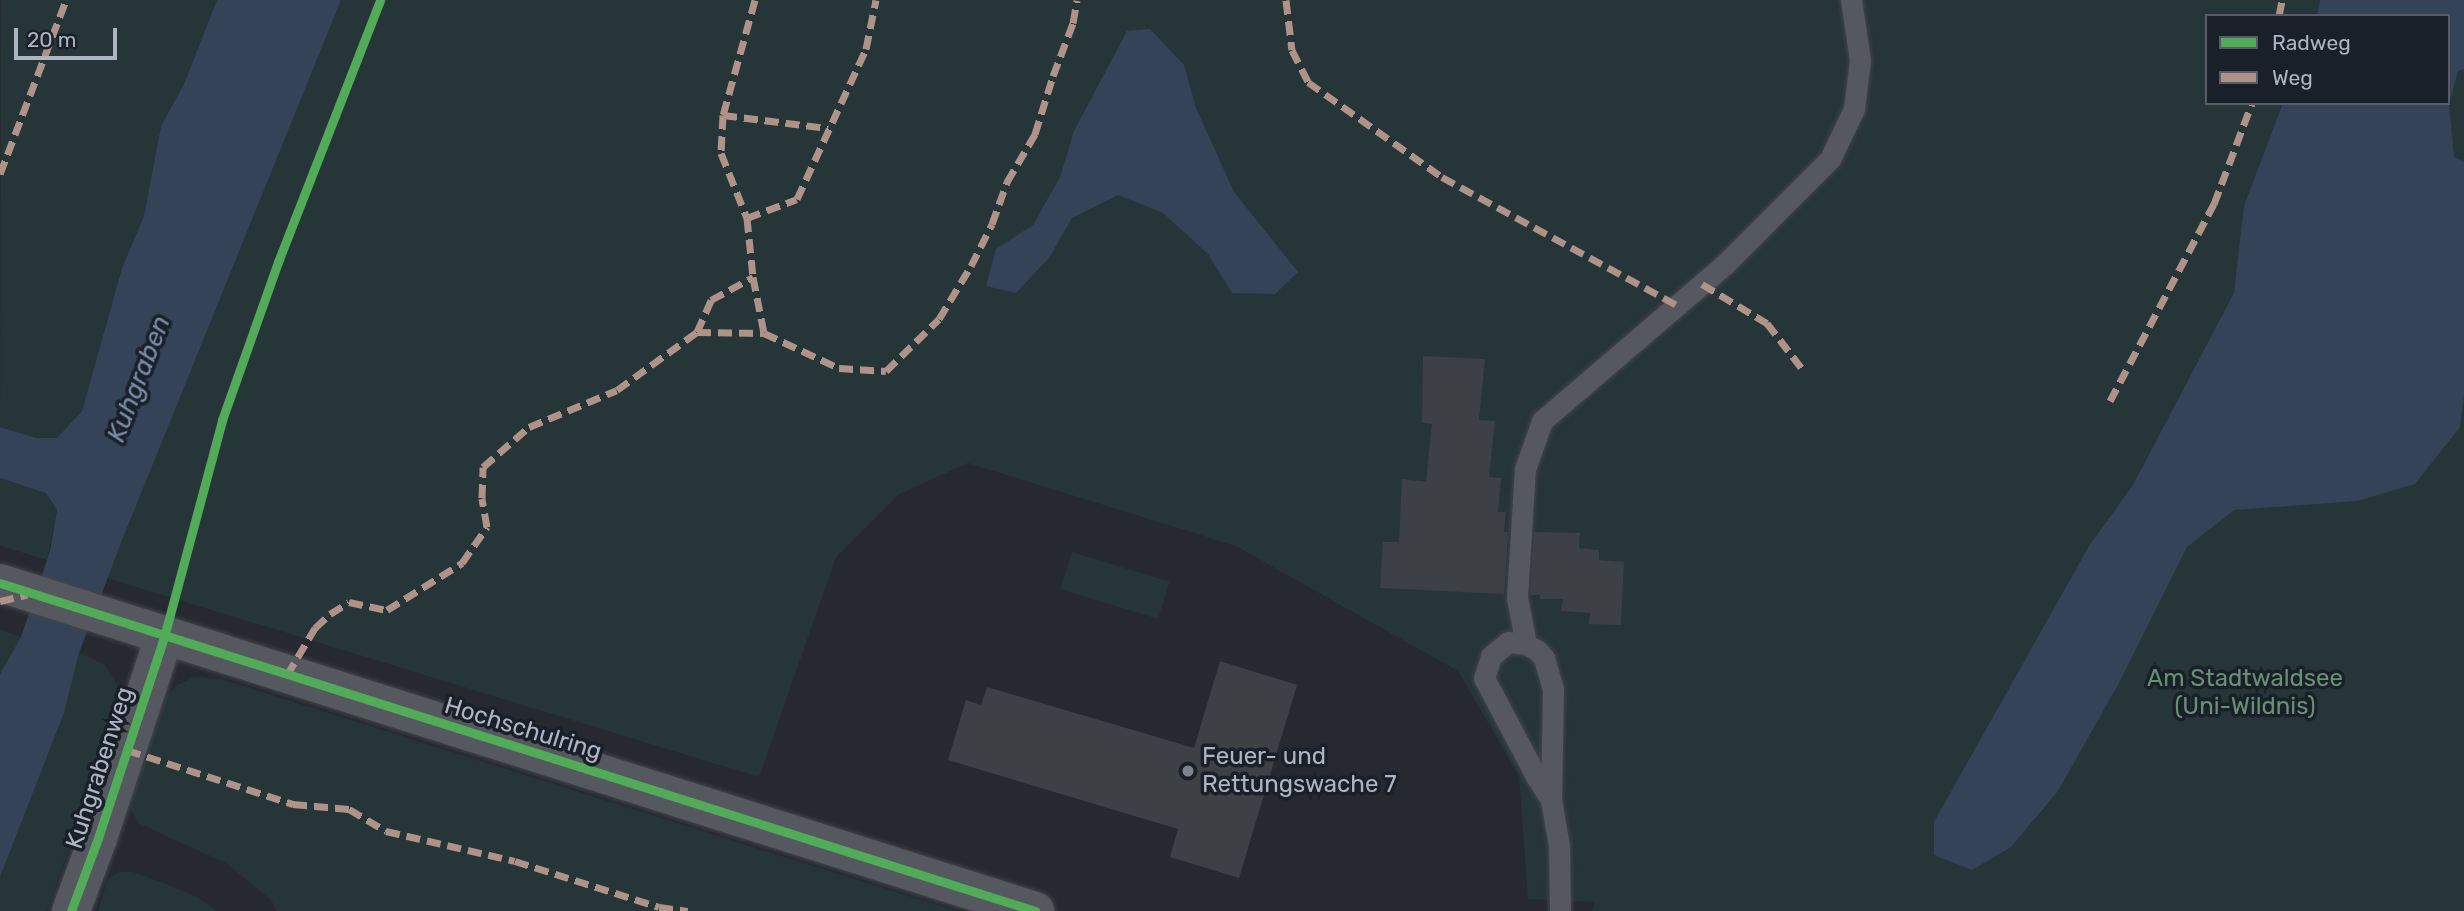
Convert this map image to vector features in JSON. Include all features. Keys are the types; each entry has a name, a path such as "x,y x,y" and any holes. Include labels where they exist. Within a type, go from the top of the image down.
{"street":[{"name":"Hochschulring","path":"17,588 164,637 1035,911"},
{"name":"Kuhgrabenweg","path":"71,911 98,838 164,637"}],"lane":[{"path":"1526,644 1517,598 1525,469 1542,421 1724,265 1830,159 1854,109 1860,60 1851,0"},
{"path":"1551,800 1530,767 1484,678 1491,656 1508,642 1526,644 1544,658 1553,689 1551,800 1559,846 1560,911"}],"green space":[{"path":"1,0 217,0 184,84 161,126 144,216 122,268 82,411 57,438 36,438 0,427"},
{"name":"Am Stadtwaldsee (Uni-Wildnis)","path":"341,0 2464,0 2464,911 1592,911 1595,902 1528,899 1519,776 1458,671 1236,546 968,463 899,494 836,557 759,777 107,578"},
{"path":"0,478 46,493 57,510 47,560 0,546"},
{"path":"1072,552 1170,582 1158,619 1061,589"},
{"path":"0,630 21,637 0,674"},
{"path":"79,653 104,664 119,688 110,732 47,911 0,911 0,877 64,713"},
{"path":"195,677 221,679 956,911 277,911 271,900 226,863 138,823 128,803 166,697 177,685"},
{"path":"120,872 133,872 166,884 197,897 217,911 98,911 108,878"}],"water":[{"name":"Kuhgraben","path":"217,0 341,0 121,543 79,653 64,713 0,877 0,674 21,637 50,551 57,510 46,493 0,478 0,427 36,438 57,438 82,411 122,268 144,216 161,126 184,84"},
{"path":"2320,0 2464,0 2464,69 2458,71 2450,100 2450,14 2317,14"},
{"path":"1150,29 1184,65 1196,108 1234,192 1298,272 1275,294 1232,293 1208,254 1163,213 1118,195 1072,218 1049,258 1016,293 986,286 996,249 1033,225 1060,177 1074,131 1127,31"},
{"path":"2282,105 2449,105 2454,157 2464,161 2464,395 2460,427 2415,484 2357,501 2234,510 2187,547 2119,683 2058,791 2011,847 1972,870 1934,855 1934,822 2089,546 2133,485 2234,293 2244,206"}],"building":[{"path":"1423,356 1485,359 1479,420 1495,421 1489,477 1501,478 1498,512 1506,512 1504,532 1508,532 1504,594 1380,588 1383,542 1399,542 1402,479 1426,482 1432,424 1422,423"},
{"path":"1534,532 1580,533 1579,548 1599,550 1599,560 1624,562 1621,625 1589,624 1590,613 1561,611 1563,599 1540,599 1540,595 1530,595"},
{"path":"1220,661 1297,685 1239,878 1170,857 1178,829 948,760 966,700 981,705 987,687 1194,748"}],"marked path":[{"path":"0,174 66,0"},
{"path":"755,0 723,115 721,153 747,218 753,277 764,333 839,368 886,371 939,319 971,266 992,224 1007,182 1035,134 1073,23 1077,0"},
{"path":"747,218 797,199 866,49 876,0"},
{"path":"1286,0 1292,50 1308,82 1442,177 1677,305"},
{"path":"2279,14 2282,0"},
{"path":"2110,401 2214,204 2251,105"},
{"path":"723,115 828,128"},
{"path":"287,675 315,628 330,614 349,602 387,610 462,563 487,527 482,498 483,467 529,427 617,390 697,332 711,300 753,277"},
{"path":"1702,284 1767,323 1804,371"},
{"path":"697,332 764,333"},
{"path":"0,601 27,595"},
{"path":"127,750 293,804 349,809 386,831 515,861 659,907 688,911"}],"cycle path":[{"path":"71,911 98,838 164,637 222,420 278,262 380,0"},
{"path":"0,583 1035,911"}],"place":[{"name":"Feuer- und Rettungswache 7","path":"1188,771"}]}
